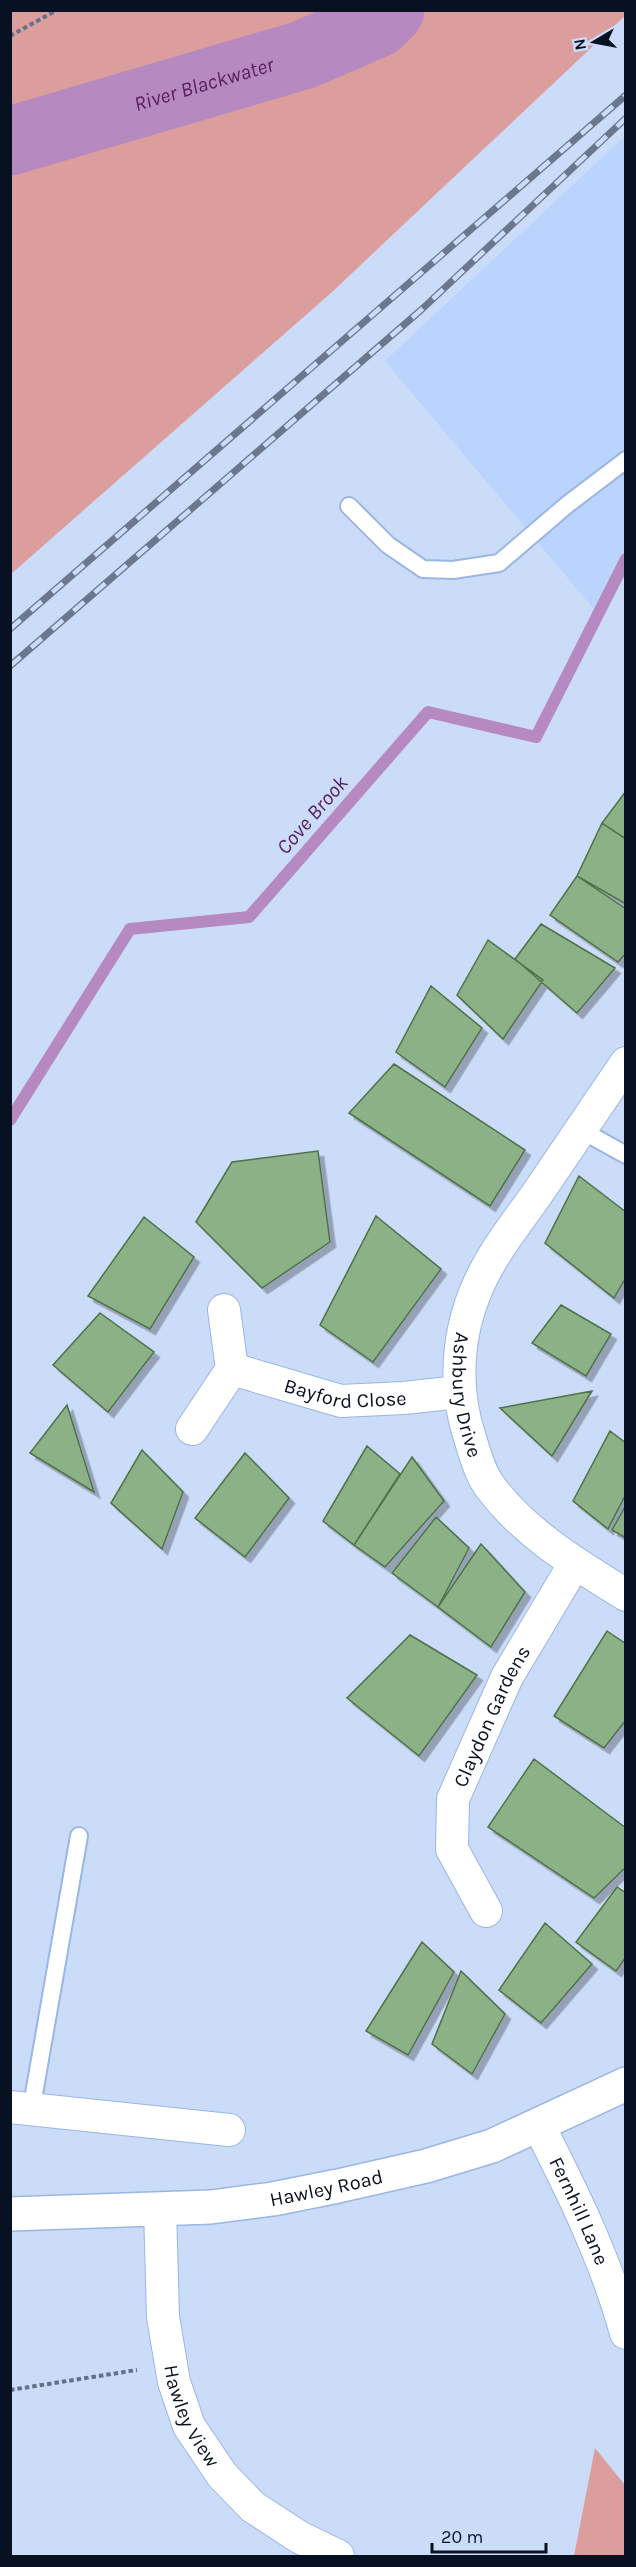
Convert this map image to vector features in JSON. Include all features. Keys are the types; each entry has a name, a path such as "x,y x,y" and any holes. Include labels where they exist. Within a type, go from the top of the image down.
{"main road":[{"name":"Hawley Road","path":"10,2214 211,2207 265,2200 338,2186 426,2166 481,2150 539,2126 626,2084"}],"street":[{"name":"Ashbury Drive","path":"626,1063 487,1267 470,1307 460,1344 459,1392 469,1434 489,1486 507,1509 575,1563 626,1595"},
{"path":"192,1429 232,1370 224,1310"},
{"name":"Bayford Close","path":"232,1370 341,1401 405,1398 459,1392"},
{"name":"Claydon Gardens","path":"486,1911 452,1849 453,1799 507,1677 575,1563"},
{"path":"21,2109 230,2130"},
{"name":"Fernhill Lane","path":"539,2126 582,2212 617,2302 626,2333"},
{"name":"Hawley View","path":"160,2209 163,2317 174,2382 189,2426 222,2475 254,2507 299,2537 338,2556"}],"lane":[{"path":"349,506 388,545 423,569 453,570 499,563 568,504 626,460"},
{"path":"581,1130 626,1155"},
{"path":"21,2109 79,1836"}],"path":[{"path":"10,36 57,10"},
{"path":"10,2390 170,2363"}],"shaded area":[{"path":"11,10 625,10 626,15 332,292 11,574"},
{"path":"625,136 625,559 598,614 385,361"},
{"path":"595,2448 625,2485 625,2556 574,2556"}],"building":[{"path":"626,791 626,839 602,823"},
{"path":"602,823 626,839 626,904 577,876"},
{"path":"577,876 626,909 626,953 618,962 550,915"},
{"path":"541,924 615,968 577,1013 515,959"},
{"path":"488,940 543,980 503,1039 457,995"},
{"path":"431,986 482,1028 445,1087 396,1052"},
{"path":"394,1064 525,1150 490,1206 349,1113"},
{"path":"318,1151 330,1242 262,1288 196,1222 232,1162"},
{"path":"579,1176 626,1212 626,1277 614,1298 545,1243"},
{"path":"376,1216 441,1269 373,1362 320,1325"},
{"path":"144,1217 194,1257 150,1329 88,1296"},
{"path":"561,1305 611,1334 586,1376 532,1343"},
{"path":"100,1313 154,1352 108,1412 53,1365"},
{"path":"592,1391 552,1456 500,1408"},
{"path":"67,1405 94,1492 30,1453"},
{"path":"610,1431 626,1443 626,1494 608,1529 573,1501"},
{"path":"367,1446 400,1474 354,1545 323,1521"},
{"path":"142,1450 183,1492 162,1549 111,1503"},
{"path":"245,1453 289,1498 245,1557 195,1518"},
{"path":"412,1457 444,1501 385,1567 354,1545"},
{"path":"626,1505 626,1538 612,1530"},
{"path":"436,1517 469,1548 438,1607 392,1573"},
{"path":"481,1544 525,1592 491,1647 438,1607"},
{"path":"607,1631 626,1644 626,1720 604,1748 554,1716"},
{"path":"410,1635 477,1675 419,1756 347,1698"},
{"path":"534,1759 626,1828 626,1867 594,1898 488,1827"},
{"path":"617,1887 626,1893 626,1957 616,1971 576,1942"},
{"path":"545,1923 592,1964 541,2023 499,1990"},
{"path":"422,1942 454,1972 408,2055 366,2031"},
{"path":"461,1971 505,2014 472,2074 432,2044"}],"waterway":[{"name":"River Blackwater","path":"10,141 303,55 377,23 390,10"},
{"name":"Cove Brook","path":"10,1120 130,929 249,917 428,712 536,737 626,559"}],"railway":[{"path":"10,629 626,95"},
{"path":"10,666 421,310 626,118"}]}
